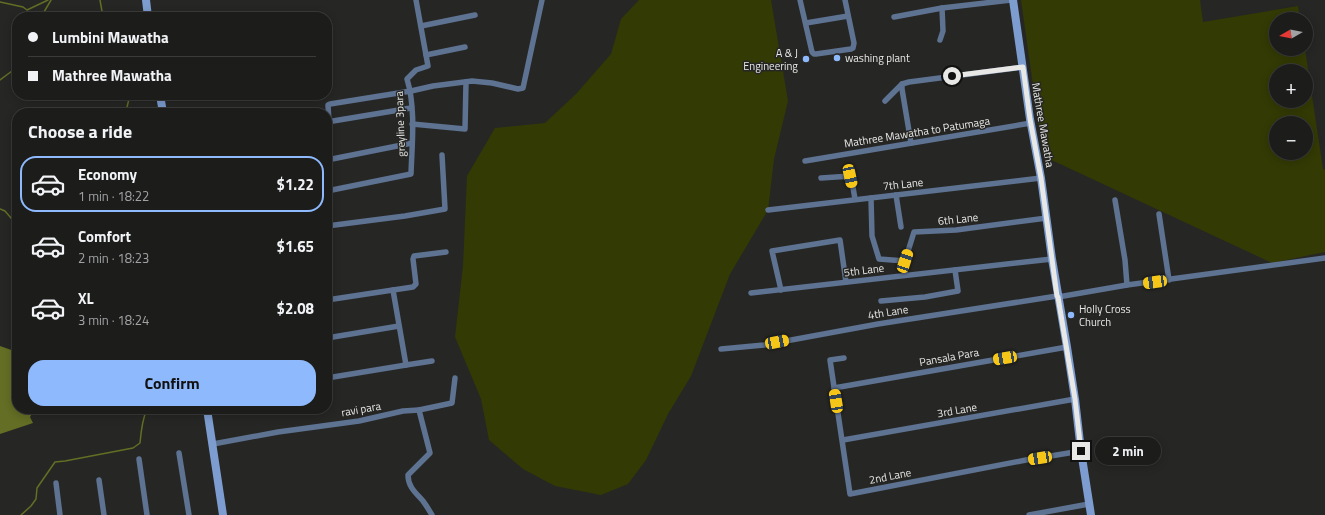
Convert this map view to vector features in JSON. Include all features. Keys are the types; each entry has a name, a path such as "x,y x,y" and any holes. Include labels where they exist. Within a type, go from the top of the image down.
{"street":[{"path":"146,0 147,12"},
{"path":"416,0 426,55 465,48"},
{"path":"327,108 328,105 433,86 466,82 492,82 518,89 523,88 542,0"},
{"path":"800,0 812,52 814,54 853,48 854,43 845,0"},
{"path":"894,17 942,8 1012,0"},
{"name":"Mathree Mawatha","path":"1012,0 1075,399 1091,515"},
{"path":"940,40 943,31 942,8"},
{"path":"421,26 475,15"},
{"path":"806,24 848,16"},
{"name":"greyline 3para","path":"332,190 411,174 412,108 411,91 407,79 416,70 428,66 426,55"},
{"path":"885,101 902,84 909,82 1023,67"},
{"path":"412,124 465,129 466,82"},
{"path":"902,84 903,100 911,143"},
{"path":"332,121 412,108"},
{"name":"Mathree Mawatha to Patumaga","path":"805,161 1031,123"},
{"path":"332,159 412,143"},
{"path":"332,225 445,209 442,155"},
{"path":"821,178 850,176 855,199"},
{"name":"7th Lane","path":"768,210 1041,178"},
{"path":"896,195 901,227"},
{"path":"871,198 872,236 879,259 905,261"},
{"path":"1115,200 1125,260 1127,285"},
{"path":"1159,214 1169,280"},
{"name":"6th Lane","path":"905,275 905,261 914,232 956,230 1047,218"},
{"path":"781,290 772,250 840,240 846,282"},
{"path":"332,299 413,287 416,284 413,259 414,256 446,252"},
{"name":"4th Lane","path":"722,349 764,345 878,324 1127,285 1325,258"},
{"name":"5th Lane","path":"751,293 1052,259"},
{"path":"881,301 925,297 958,291 955,270"},
{"path":"393,290 406,365"},
{"path":"332,337 399,326"},
{"name":"Pansala Para","path":"834,388 1067,347"},
{"name":"2nd Lane","path":"844,358 830,360 850,494 1026,460 1081,451"},
{"path":"332,377 432,361"},
{"name":"ravi para","path":"213,444 278,432 359,421 404,411 418,410 452,403 454,378"},
{"name":"3rd Lane","path":"843,440 1075,399"},
{"path":"418,410 430,453 408,476 408,480 413,490 432,515"},
{"path":"208,414 223,515"},
{"path":"179,453 188,515"},
{"path":"139,459 147,515"},
{"path":"99,480 104,515"},
{"path":"56,483 60,515"},
{"path":"1029,515 1089,504"}],"shaded area":[{"path":"639,0 771,0 788,101 774,159 768,210 730,274 691,376 668,414 646,460 628,484 601,495 555,486 523,469 489,440 481,399 455,337 463,266 467,176 495,128 545,123 576,94 611,54 621,19"},
{"path":"1021,0 1200,0 1203,22 1298,6 1299,12 1269,12 1269,56 1306,56 1307,64 1269,64 1269,108 1313,108 1313,102 1323,169 1325,170 1325,252 1272,263 1043,156"},
{"path":"0,346 12,350 12,414 32,414 30,417 33,423 0,434"}],"waterway":[{"path":"0,2 23,7 27,10 48,0"},
{"path":"44,12 51,0"},
{"path":"100,0 102,12"},
{"path":"0,80 12,71"},
{"path":"127,108 129,100"},
{"path":"0,209 5,211 12,219"},
{"path":"21,515 36,499 37,488 55,462 133,448 140,443 145,414"}],"place":[{"name":"washing plant","path":"837,58"},
{"name":"A & J Engineering","path":"806,59"},
{"name":"Holly Cross Church","path":"1071,315"}],"route":[{"path":"952,76 1023,67 1030,119 1047,218 1057,296 1071,372 1081,451"}]}
